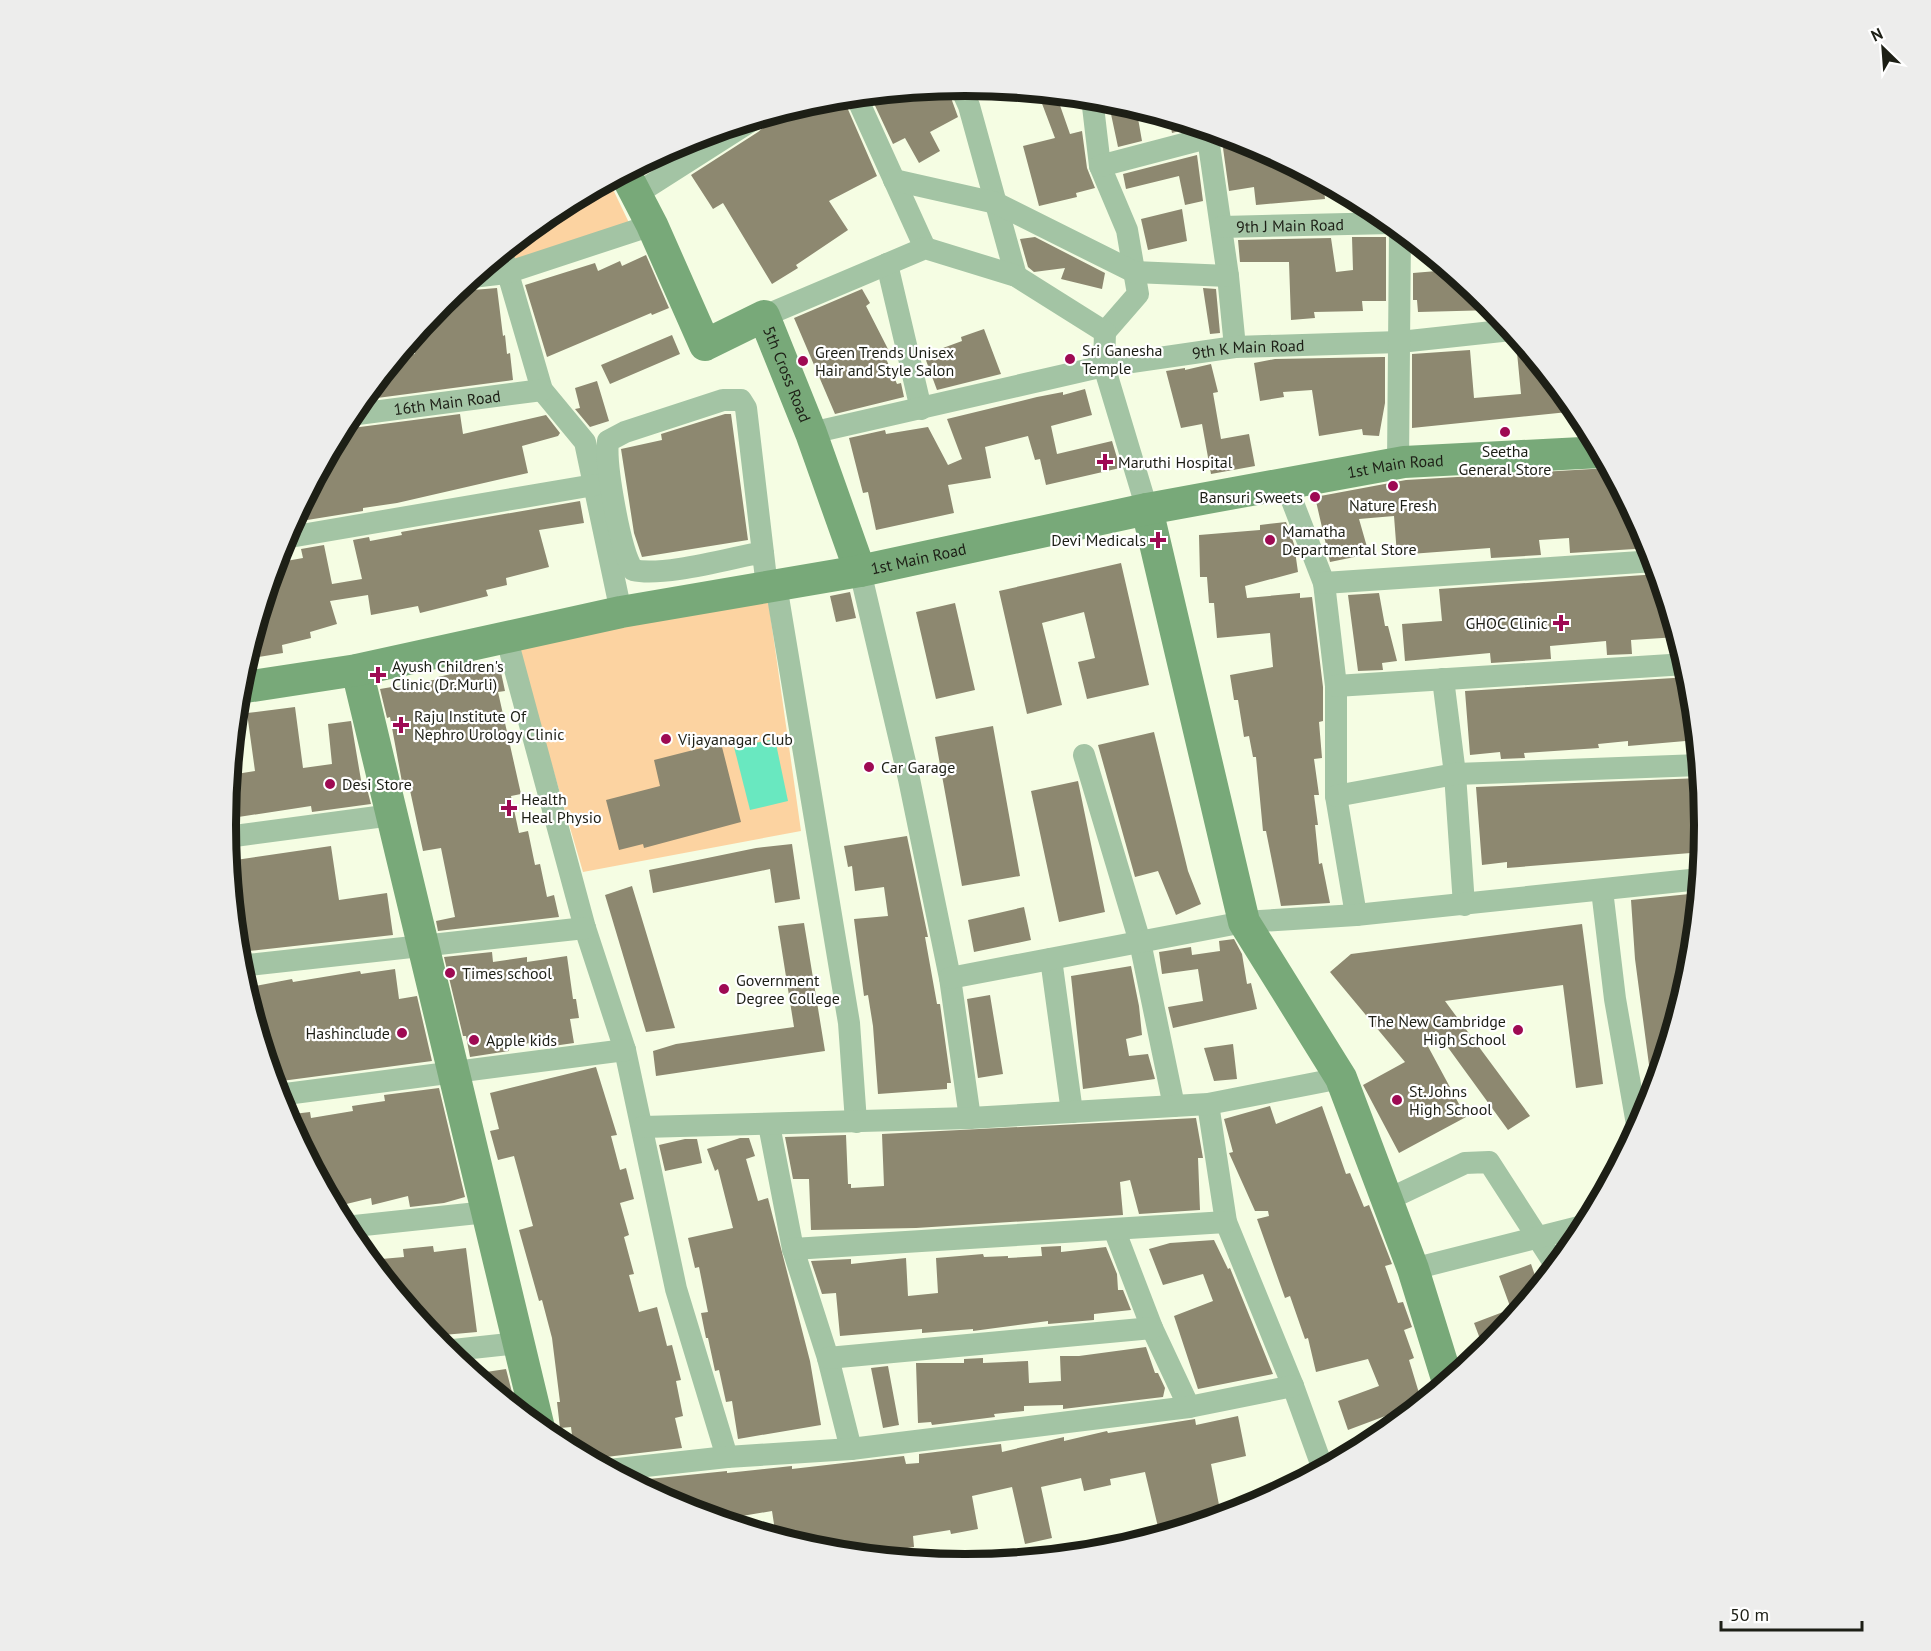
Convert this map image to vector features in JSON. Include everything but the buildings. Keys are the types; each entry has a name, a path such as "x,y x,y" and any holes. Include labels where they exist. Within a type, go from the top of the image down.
{"street":[{"path":"965,96 1016,276"},
{"path":"860,104 925,248"},
{"path":"1093,107 1100,166 1127,230 1138,294 1105,332 1104,366 1147,509 1244,922 1341,1078 1413,1269 1446,1374"},
{"path":"1100,166 1208,138"},
{"path":"1216,141 1222,227 1235,347"},
{"path":"630,184 706,144"},
{"path":"894,180 996,203 1134,272 1228,276"},
{"name":"5th Cross Road","path":"630,184 652,225 705,345 764,316 811,433 860,571"},
{"name":"9th J Main Road","path":"1222,227 1377,223"},
{"path":"621,612 585,442 542,390 504,263 652,225"},
{"path":"1398,464 1400,240"},
{"path":"764,316 925,248 1016,276 1105,332"},
{"path":"887,264 921,410"},
{"name":"9th K Main Road","path":"811,433 921,410 1104,366 1235,347 1400,342 1501,331"},
{"name":"16th Main Road","path":"364,413 542,390"},
{"path":"763,552 671,569 642,572 633,570 622,542 607,461 608,441 625,432 723,400 741,400 746,408 763,552 772,586 849,1023 856,1122"},
{"name":"1st Main Road","path":"249,686 357,670 621,612 860,571 1147,509 1398,464 1592,453"},
{"path":"296,536 594,485"},
{"path":"1286,485 1324,583 1336,686 1336,796 1356,915"},
{"path":"1324,583 1645,562"},
{"path":"860,571 909,778 950,978 970,1118"},
{"path":"506,636 585,928 625,1050 676,1290 727,1457"},
{"path":"1336,686 1677,665"},
{"path":"357,670 536,1415"},
{"path":"1443,679 1455,774 1464,905"},
{"path":"1084,755 1140,942 1174,1106"},
{"path":"1336,796 1455,774 1692,765"},
{"path":"236,836 392,815"},
{"path":"950,978 1244,922 1464,905 1692,880"},
{"path":"1602,890 1615,999 1635,1114"},
{"path":"249,965 585,928"},
{"path":"1051,959 1072,1112"},
{"path":"288,1094 625,1050"},
{"path":"643,1127 970,1118 1208,1104 1341,1078"},
{"path":"1208,1104 1226,1222 1293,1386 1321,1462"},
{"path":"769,1125 793,1249 828,1358 851,1449"},
{"path":"1387,1200 1465,1163 1489,1162 1552,1259"},
{"path":"356,1226 487,1212"},
{"path":"793,1249 1226,1222"},
{"path":"1114,1229 1152,1328 1189,1407"},
{"path":"1413,1269 1573,1229"},
{"path":"828,1358 1152,1328"},
{"path":"459,1349 518,1343"},
{"path":"622,1469 727,1457 851,1449 1189,1407 1293,1386"}],"shaded area":[{"path":"612,188 632,229 511,263 510,256 521,247 560,219"},
{"name":"Vijayanagar Club","path":"768,599 801,831 583,872 517,646"},
{"path":"775,739 788,801 750,810 734,747"}],"place":[{"name":"Sri Ganesha Temple","path":"1070,359"},
{"name":"Green Trends Unisex Hair and Style Salon","path":"803,361"},
{"name":"Seetha General Store","path":"1505,432"},
{"name":"Maruthi Hospital","path":"1105,462"},
{"name":"Nature Fresh","path":"1393,486"},
{"name":"Bansuri Sweets","path":"1315,497"},
{"name":"Devi Medicals","path":"1158,540"},
{"name":"Mamatha Departmental Store","path":"1270,540"},
{"name":"GHOC Clinic","path":"1561,623"},
{"name":"Ayush Children's Clinic (Dr.Murli)","path":"378,675"},
{"name":"Raju Institute Of Nephro Urology Clinic","path":"401,725"},
{"name":"Vijayanagar Club","path":"666,739"},
{"name":"Car Garage","path":"869,767"},
{"name":"Desi Store","path":"330,784"},
{"name":"Health Heal Physio","path":"509,808"},
{"name":"Times school","path":"450,973"},
{"name":"Government Degree College","path":"724,989"},
{"name":"The New Cambridge High School","path":"1518,1030"},
{"name":"Hashinclude","path":"402,1033"},
{"name":"Apple kids","path":"474,1040"},
{"name":"St. Johns High School","path":"1397,1100"}]}
